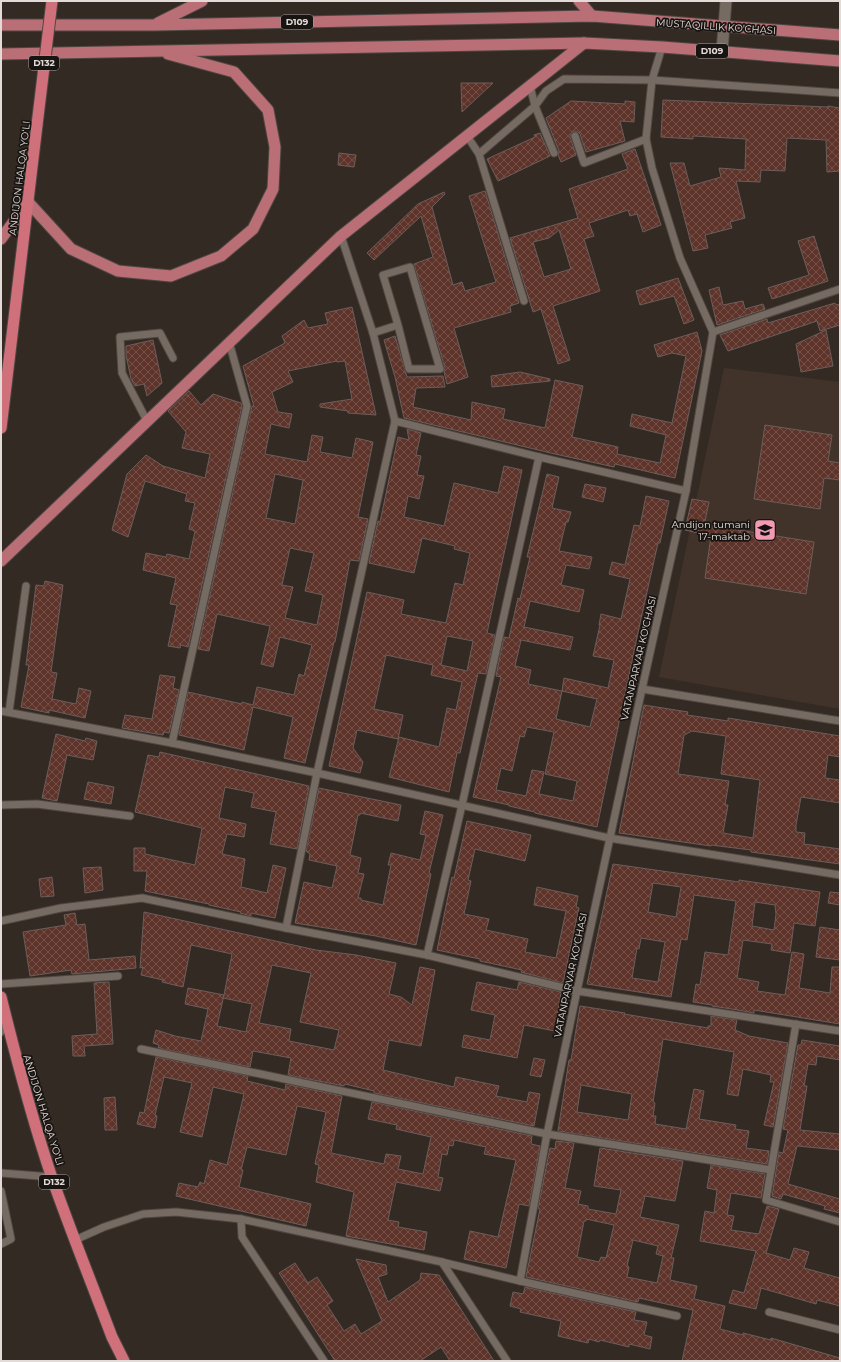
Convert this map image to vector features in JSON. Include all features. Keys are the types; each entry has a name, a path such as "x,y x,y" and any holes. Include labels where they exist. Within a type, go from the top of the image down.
{"highway":[{"name":"ANDIJON HALQA YO‘LI","path":"1,428 52,1"},
{"name":"ANDIJON HALQA YO‘LI","path":"1,997 4,1028 52,1177 74,1240 112,1337 124,1361"}],"main road":[{"path":"155,25 202,1"},
{"path":"579,1 592,16"},
{"name":"D109","path":"1,25 155,25 592,16"},
{"name":"MUSTAQILLIK KO'CHASI","path":"592,16 840,34"},
{"path":"1,561 341,236 584,43"},
{"name":"D109","path":"1,54 584,43 722,51 840,61"},
{"path":"1,239 28,202 71,249 118,271 171,276 221,256 253,229 273,189 275,147 268,110 234,72 156,51"}],"street":[{"path":"722,51 726,1"}],"lane":[{"path":"662,47 652,80 646,140 652,168 680,258 713,332 840,289"},
{"path":"479,154 535,106 546,91 564,79 652,80 840,92"},
{"path":"530,86 535,106 554,153"},
{"path":"467,136 479,154 524,301"},
{"path":"575,136 584,163 646,140"},
{"path":"286,928 317,773 395,421 373,333 341,236"},
{"path":"410,267 440,369 409,369 398,325 383,275 410,267"},
{"path":"373,333 398,325"},
{"name":"VATANPARVAR KO'CHASI","path":"520,1281 547,1134 609,838 686,491 713,332"},
{"path":"147,421 122,373 120,337 160,333 173,358"},
{"path":"172,743 247,406 229,342"},
{"path":"395,421 539,457 686,491"},
{"path":"427,955 462,805 539,457"},
{"path":"9,712 26,586"},
{"path":"642,689 840,721"},
{"path":"1,711 172,743 317,773 609,838 840,875"},
{"path":"1,805 38,804 130,816"},
{"path":"1,921 61,908 142,898 427,955 577,991 840,1031"},
{"path":"1,984 118,976"},
{"path":"796,1024 766,1200 840,1222"},
{"path":"141,1049 547,1134 771,1170"},
{"path":"1,1173 52,1177"},
{"path":"1,1192 11,1240 1,1244"},
{"path":"74,1240 104,1227 143,1214 176,1212 242,1219 442,1262 677,1316"},
{"path":"242,1219 242,1237 324,1361"},
{"path":"442,1262 507,1361"},
{"path":"770,1312 840,1330"}],"shaded area":[{"name":"Andijon tumani 17-maktab","path":"724,368 840,382 840,709 659,677"}],"building":[{"path":"461,83 493,83 462,112"},
{"path":"663,100 828,106 840,108 840,171 827,172 826,140 787,138 785,171 761,170 760,182 736,181 745,218 730,222 732,228 705,235 708,248 693,251 670,163 684,163 690,186 721,177 719,168 745,170 746,139 693,136 693,139 661,137"},
{"path":"571,101 625,104 625,101 635,102 634,122 620,121 625,141 586,152 580,134 574,131 571,133 570,137 576,155 561,162 558,155 559,151 546,118"},
{"path":"540,133 550,156 498,181 487,159 535,137 534,135"},
{"path":"635,149 661,225 643,232 637,214 630,216 628,210 589,223 594,236 584,239 600,291 553,306 570,360 558,364 541,309 533,312 510,238 578,218 569,189 628,169 622,154","holes":["559,230 571,269 544,277 533,242 549,238"]},
{"path":"339,153 356,155 354,167 338,165"},
{"path":"485,191 519,303 510,306 511,312 454,328 468,377 447,384 444,372 445,368 414,264 433,257 421,216 374,260 367,253 418,204 444,192 445,194 432,207 453,285 462,282 465,291 496,282 469,196"},
{"path":"814,236 828,281 772,299 768,288 809,275 798,241"},
{"path":"678,278 694,320 684,324 674,296 640,305 636,291"},
{"path":"719,287 723,305 743,301 745,309 763,304 765,309 717,325 709,290"},
{"path":"835,303 836,305 840,304 840,325 820,331 817,321 728,351 720,335 767,319 768,323"},
{"path":"352,307 376,415 348,413 348,411 320,407 320,404 352,399 345,361 337,361 288,371 293,382 272,392 278,412 292,414 289,428 271,424 265,454 307,462 312,435 323,437 320,452 352,458 356,438 373,442 358,517 368,519 359,561 350,560 335,642 305,763 284,758 293,717 253,707 244,750 179,735 188,692 253,705 257,687 294,695 299,674 304,676 312,645 280,637 273,667 261,664 270,626 217,614 209,651 198,649 252,406 254,407 243,366 285,343 282,336 304,320 308,328 328,324 325,313","holes":["275,474 303,480 295,524 266,518","290,548 314,553 305,591 323,595 317,625 285,618 293,587 282,585"]},
{"path":"826,330 833,366 801,372 796,344"},
{"path":"697,332 702,351 675,478 615,464 614,467 555,454 404,418 395,377 384,340 395,336 407,377 443,376 445,387 416,388 413,407 471,420 472,402 505,409 503,419 545,428 555,380 583,386 572,437 618,447 617,454 660,463 666,435 630,426 632,414 672,423 686,356 672,353 658,357 654,345"},
{"path":"153,340 162,383 147,396 144,384 135,386 131,379 126,355 126,346"},
{"path":"520,372 550,379 550,381 492,387 491,376"},
{"path":"189,391 201,405 213,394 241,403 242,406 188,647 181,645 180,648 168,646 177,605 170,604 176,578 143,570 146,553 166,557 167,554 189,559 195,531 189,529 195,503 185,501 187,494 145,481 128,537 112,530 127,474 146,455 163,466 205,478 210,454 182,448 186,432 168,411"},
{"path":"765,425 832,435 828,461 840,463 840,480 824,478 820,509 754,499"},
{"path":"407,429 421,433 416,455 421,456 417,475 424,476 419,499 408,496 404,517 444,526 454,483 498,493 504,466 522,470 487,633 495,635 486,674 478,673 460,753 457,753 449,792 389,777 399,737 439,747 447,708 456,710 462,682 431,675 433,665 386,655 374,709 403,715 398,739 357,730 353,748 363,762 360,773 329,766 367,592 404,600 401,614 446,623 455,583 463,585 470,553 454,549 455,546 422,538 414,573 369,563 378,521 380,522 398,437 409,440","holes":["447,636 473,641 467,671 441,665"]},
{"path":"547,474 559,477 552,508 571,512 568,522 566,522 559,551 592,557 589,569 566,565 561,585 584,590 579,612 530,601 524,627 573,637 570,650 521,640 515,666 531,670 528,684 562,691 564,678 608,688 614,660 593,656 601,614 621,619 630,579 609,574 612,562 625,565 634,525 640,526 646,496 669,501 640,623 597,827 473,797 501,677 496,676 504,637 509,638 518,598 520,599 530,557 527,557","holes":["562,691 597,699 590,727 556,719","527,727 554,732 545,774 577,781 573,801 539,794 544,772 532,770 526,796 496,790 501,768 512,771 520,736 524,737"]},
{"path":"585,484 606,488 603,502 582,497"},
{"path":"692,499 709,502 705,521 708,522 707,525 814,542 806,594 705,578 711,536 685,530"},
{"path":"45,581 63,585 51,672 57,673 52,699 76,704 79,688 91,691 85,718 49,710 49,713 21,707 29,665 26,665 36,585 44,586"},
{"path":"160,675 175,677 173,688 179,690 169,733 164,732 163,735 122,728 125,715 152,719"},
{"path":"644,705 688,712 687,715 728,721 728,718 840,736 840,757 828,755 825,778 840,780 840,803 801,797 796,832 805,833 804,844 840,849 840,864 751,852 751,850 619,833","holes":["692,731 726,736 721,774 760,780 753,838 723,833 728,805 725,805 729,781 678,774 684,735"]},
{"path":"56,734 85,741 86,738 97,741 93,760 67,755 57,801 42,798"},
{"path":"160,752 309,786 297,849 270,844 276,812 251,807 254,793 225,787 219,818 246,824 244,837 227,834 222,854 245,859 241,887 267,893 273,865 286,868 275,918 251,913 251,916 209,904 145,891 147,871 134,871 134,848 145,848 145,854 195,865 202,828 135,812 148,755 159,757"},
{"path":"88,782 114,787 111,804 84,799"},
{"path":"319,788 401,805 398,821 360,813 360,815 358,815 350,855 361,858 358,873 364,874 358,898 383,905 391,865 388,865 391,853 420,860 426,835 420,834 425,811 443,815 429,873 431,874 416,945 376,936 295,923 304,882 332,888 337,866 309,860 310,854 306,851"},
{"path":"467,821 531,835 525,861 475,849 468,880 471,881 464,914 489,919 486,930 528,939 525,952 556,958 566,911 534,905 537,887 578,896 576,907 579,908 563,983 521,972 522,970 480,961 480,959 437,950 452,877 454,878"},
{"path":"613,864 820,892 815,926 794,923 790,953 771,950 772,944 743,940 737,978 759,982 757,991 785,995 792,952 804,954 799,988 830,993 832,967 840,967 840,1024 754,1010 754,1013 693,1002 696,984 700,985 705,952 728,955 736,901 694,895 687,940 681,939 671,997 587,984","holes":["653,883 681,887 676,917 648,912","755,902 775,905 776,914 774,930 752,926","641,938 665,942 658,982 632,978 637,948 639,949"]},
{"path":"101,867 103,890 85,893 83,868"},
{"path":"52,877 54,896 41,897 39,879"},
{"path":"830,892 840,893 840,905 828,903"},
{"path":"144,912 316,950 356,955 396,963 389,994 401,997 412,1005 420,967 435,970 421,1046 389,1040 383,1070 454,1087 456,1077 499,1086 496,1096 527,1102 529,1092 540,1094 534,1126 374,1093 374,1091 345,1084 344,1086 288,1075 291,1058 253,1051 250,1067 158,1048 159,1045 153,1043 156,1030 175,1036 201,1041 208,1009 185,1004 188,988 224,995 232,954 191,945 183,987 162,982 163,980 141,975 143,967 140,968","holes":["272,965 311,973 300,1022 339,1030 334,1050 289,1041 291,1029 259,1023","223,998 252,1004 246,1032 217,1026"]},
{"path":"75,913 77,925 85,924 89,960 135,956 136,968 72,974 71,970 30,976 23,932 66,925 64,915"},
{"path":"820,927 840,930 840,960 816,957"},
{"path":"109,982 113,1044 84,1046 85,1056 73,1056 72,1036 97,1034 94,983"},
{"path":"477,982 517,990 519,982 561,992 555,1031 524,1025 517,1058 462,1047 464,1035 490,1040 495,1015 471,1010"},
{"path":"580,1006 708,1028 708,1026 711,1026 711,1016 737,1020 735,1030 749,1036 788,1043 773,1127 764,1125 774,1082 770,1082 771,1075 743,1069 738,1096 727,1094 734,1052 663,1039 653,1102 655,1103 653,1116 656,1116 655,1124 686,1129 694,1089 704,1091 699,1119 736,1125 735,1129 749,1131 746,1148 769,1151 767,1164 558,1131 569,1060 571,1060","holes":["581,1085 632,1094 628,1120 577,1112"]},
{"path":"802,1040 840,1046 840,1060 817,1056 816,1065 808,1064 804,1086 807,1086 800,1130 840,1134 840,1150 797,1146 788,1184 840,1199 840,1213 824,1209 825,1206 783,1194 781,1199 772,1196 779,1152 783,1153 788,1130 783,1129 798,1045 801,1045"},
{"path":"156,1057 248,1076 247,1081 285,1090 286,1084 342,1096 331,1153 384,1164 386,1154 401,1156 398,1169 423,1174 431,1137 396,1129 397,1125 368,1119 372,1102 532,1136 531,1144 540,1146 529,1206 519,1204 506,1268 464,1259 470,1231 498,1237 516,1160 484,1154 486,1147 454,1140 453,1146 449,1145 447,1155 442,1154 438,1177 443,1178 440,1191 396,1182 388,1220 399,1222 398,1227 427,1232 424,1250 346,1236 354,1192 316,1182 319,1165 315,1164 326,1112 297,1106 286,1155 247,1147 241,1170 243,1170 239,1187 311,1204 306,1226 176,1196 179,1183 198,1187 200,1182 204,1184 210,1160 227,1165 244,1094 213,1087 202,1137 180,1132 192,1083 164,1077 155,1115 157,1116 155,1128 137,1124 140,1112 144,1113"},
{"path":"534,1058 545,1060 541,1077 530,1075"},
{"path":"115,1097 117,1130 105,1130 104,1098"},
{"path":"556,1141 574,1143 565,1188 581,1191 578,1204 588,1206 588,1209 616,1214 621,1190 594,1186 600,1148 683,1161 675,1201 645,1196 640,1217 679,1225 671,1258 674,1258 670,1280 697,1286 694,1299 725,1306 720,1329 771,1340 771,1338 840,1358 840,1361 682,1361 693,1310 639,1298 638,1302 526,1277 540,1209 538,1208 550,1148 555,1149","holes":["586,1219 614,1225 606,1258 601,1257 599,1262 577,1257 584,1221 586,1221","633,1240 658,1246 656,1254 663,1256 657,1283 627,1277 629,1267 627,1266"]},
{"path":"711,1165 765,1174 761,1198 731,1193 727,1215 734,1216 731,1230 759,1234 767,1206 779,1209 766,1253 790,1260 794,1248 809,1252 804,1268 840,1278 840,1306 817,1300 816,1304 761,1288 756,1309 729,1303 733,1290 744,1293 756,1251 700,1241 705,1211 714,1213 717,1190 707,1188"},
{"path":"356,1259 386,1265 387,1274 378,1277 388,1302 420,1280 421,1273 439,1275 494,1361 450,1361 441,1347 420,1361 335,1361 279,1273 295,1263 308,1283 317,1277 333,1301 327,1305 344,1331 355,1324 361,1334 382,1321"},
{"path":"525,1287 636,1312 634,1320 647,1322 644,1335 652,1337 650,1349 629,1344 629,1347 600,1340 599,1342 589,1339 588,1343 558,1336 561,1321 520,1312 521,1309 510,1306 513,1292 523,1294"}],"place":[{"name":"Andijon tumani 17-maktab","path":"765,530"}]}
